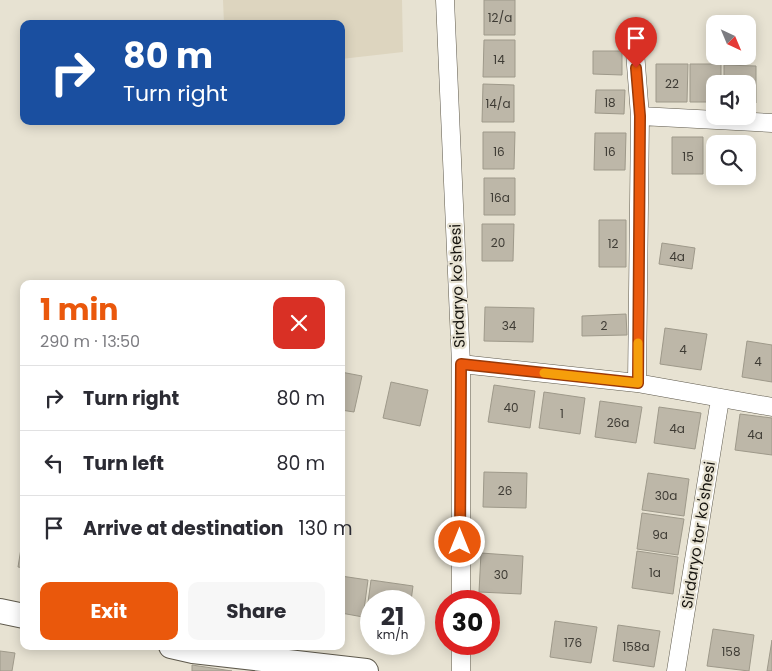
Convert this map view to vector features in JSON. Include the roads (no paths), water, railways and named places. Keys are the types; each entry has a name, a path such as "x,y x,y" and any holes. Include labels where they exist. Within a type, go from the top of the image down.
{"street":[{"name":"Sirdaryo ko'shesi","path":"445,0 461,364 460,590"},
{"path":"635,52 640,116 638,383"},
{"path":"640,116 772,123"},
{"path":"461,364 638,383 772,407"},
{"name":"Sirdaryo tor ko'shesi","path":"676,671 720,399"},
{"path":"0,611 20,615"},
{"path":"189,650 366,671"},
{"path":"460,655 460,671"}]}
